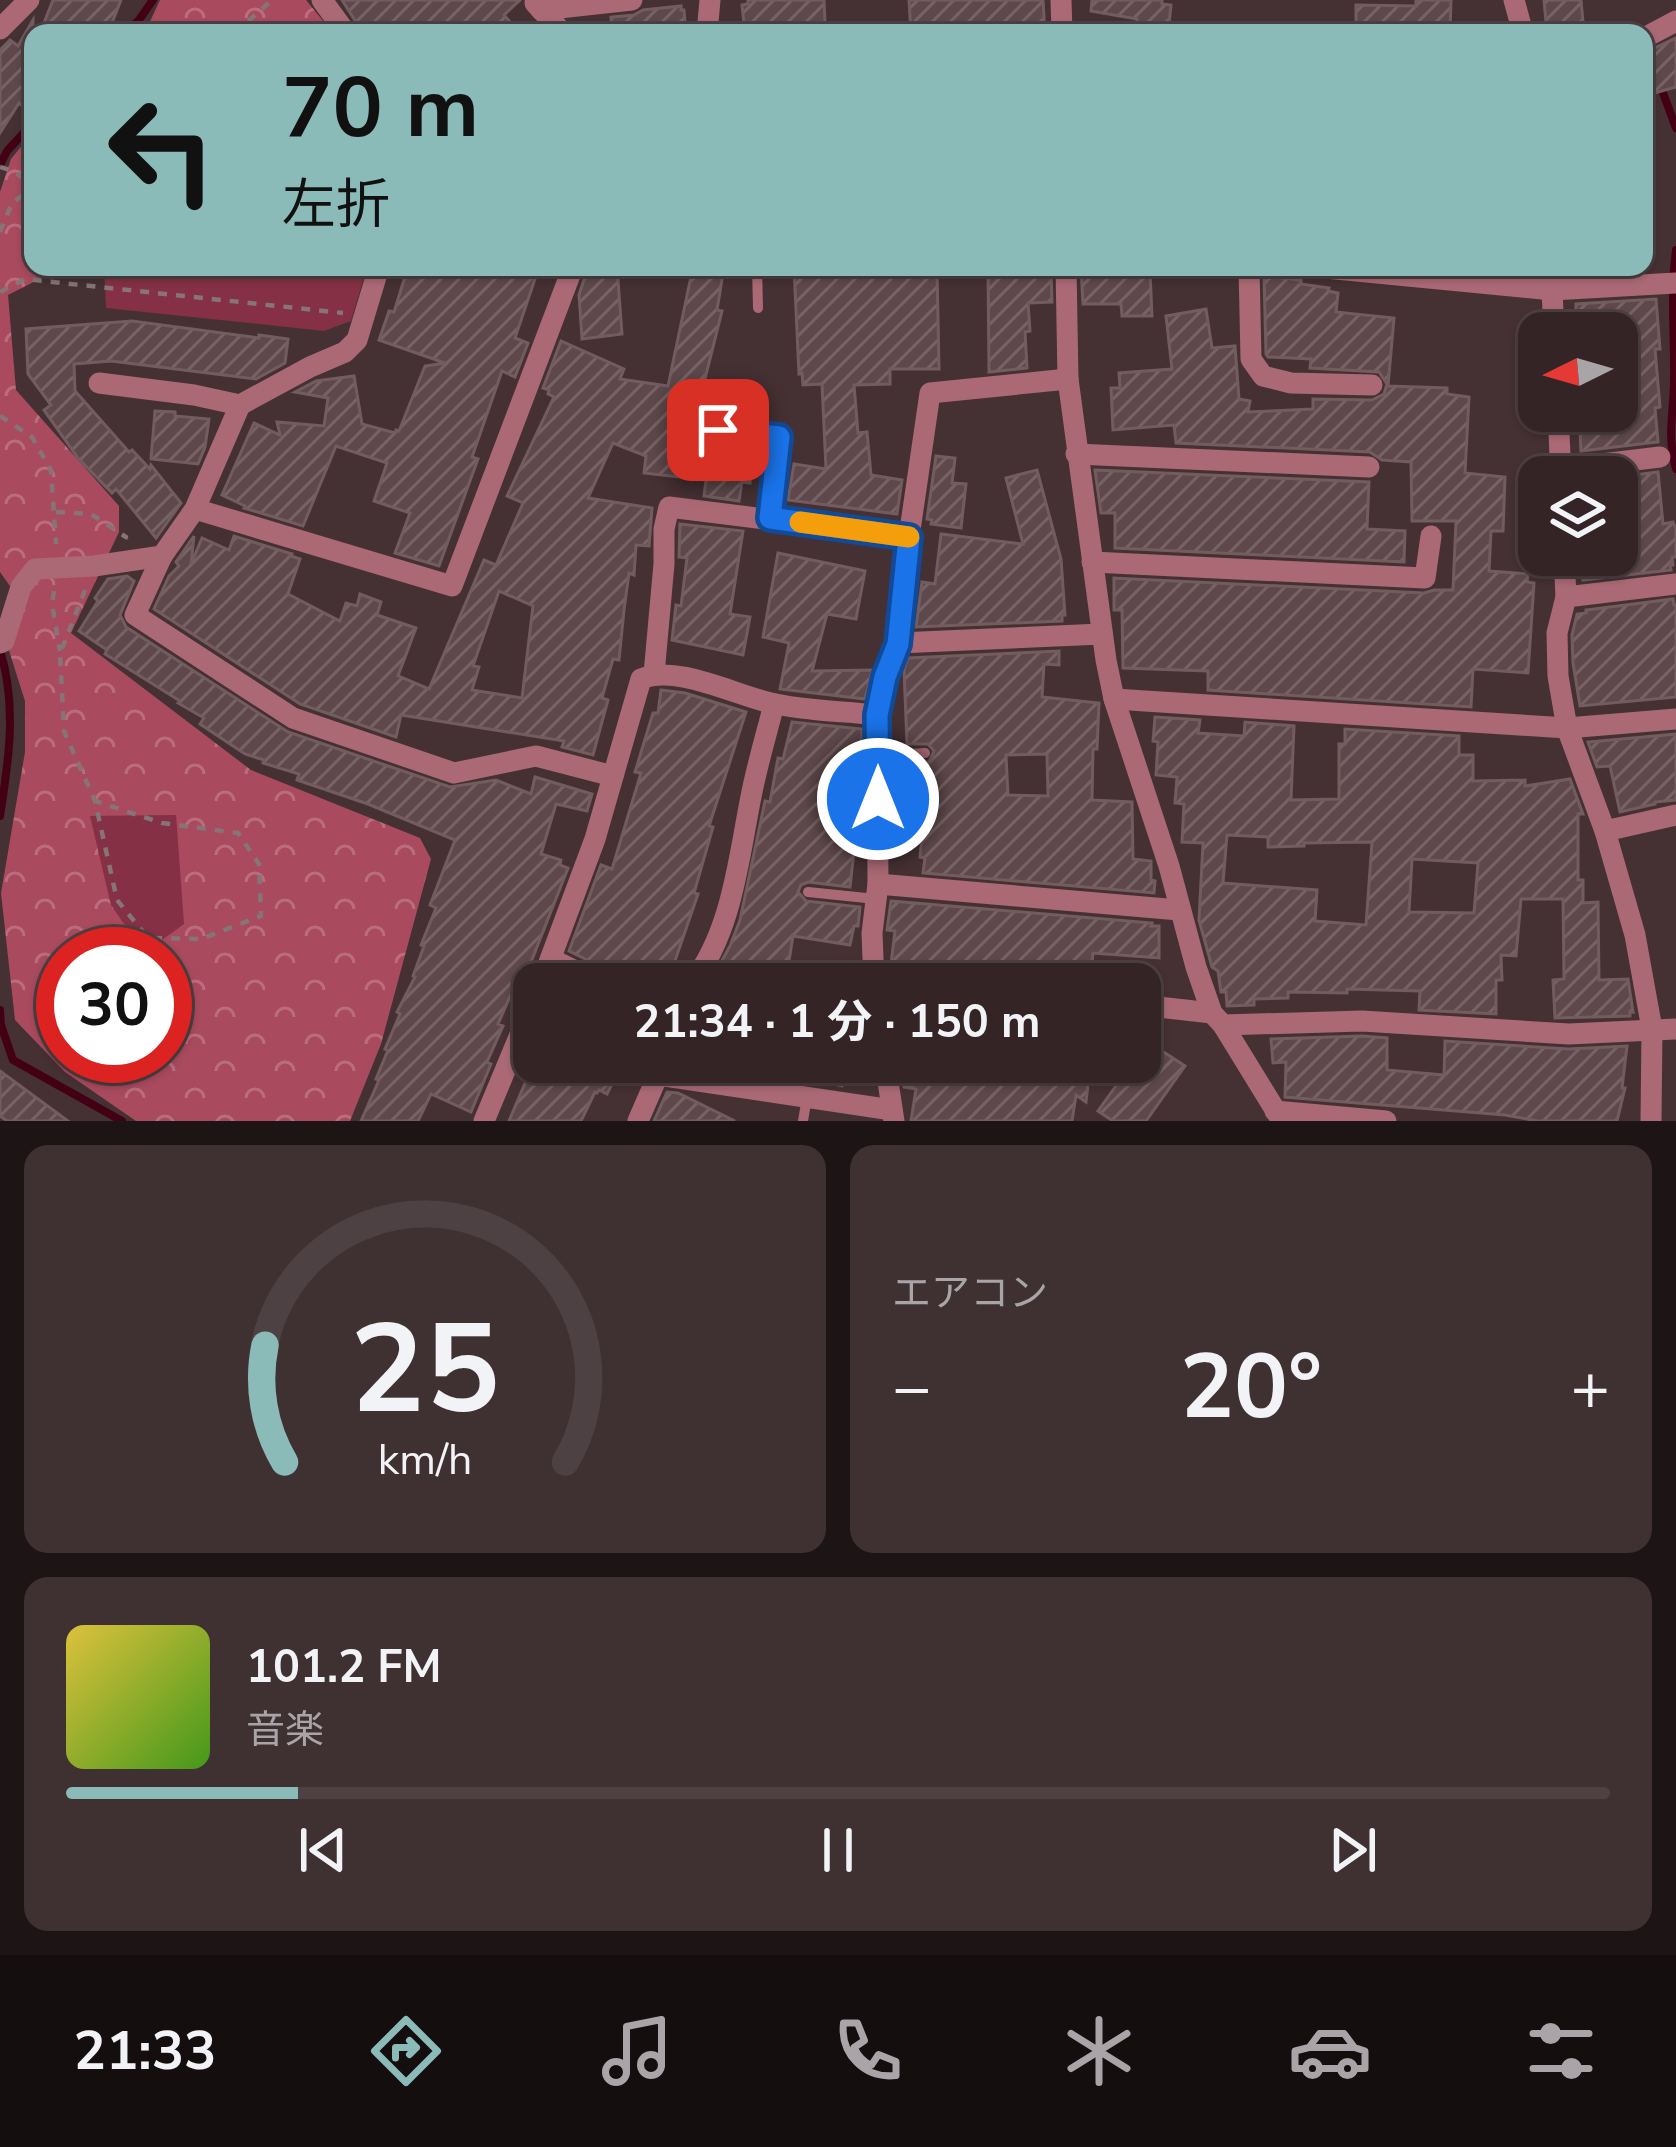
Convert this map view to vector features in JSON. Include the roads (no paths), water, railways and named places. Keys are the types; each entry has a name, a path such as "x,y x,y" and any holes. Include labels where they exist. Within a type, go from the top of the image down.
{"street":[{"path":"0,29 29,0"},
{"path":"536,5 632,0"},
{"path":"376,276 357,340 345,352 240,405 194,509 162,556 135,615 293,718 454,773 536,756 613,776"},
{"path":"194,509 452,586 570,276"},
{"path":"1066,276 1068,379 1076,454 1114,698 1217,1019 1279,1116 1386,1121"},
{"path":"1249,276 1251,359 1263,376 1291,382 1372,385"},
{"path":"1408,276 1552,290 1669,283"},
{"path":"1553,312 1556,276"},
{"path":"873,963 877,715 898,644 930,393 1068,379"},
{"path":"99,383 240,405"},
{"path":"718,430 779,437 770,518"},
{"path":"1076,454 1369,467"},
{"path":"1638,461 1660,457"},
{"path":"654,674 669,507 909,537"},
{"path":"1092,562 1425,578 1431,536"},
{"path":"2,642 21,587 35,569 162,556"},
{"path":"1565,576 1566,597 1557,633 1558,676 1567,728 1605,831 1635,935 1652,1029 1651,1121"},
{"path":"1566,597 1676,584"},
{"path":"898,644 1102,634"},
{"path":"549,963 595,839 641,679 654,674 704,682 774,704 877,715"},
{"path":"1114,698 1567,728 1676,719"},
{"path":"703,963 730,897 774,704"},
{"path":"1605,831 1676,815"},
{"path":"877,891 1179,910"},
{"path":"551,959 559,963"},
{"path":"1161,1009 1217,1019 1362,1021 1569,1034 1676,1029"},
{"path":"484,1121 513,1051"},
{"path":"638,1121 650,1083"},
{"path":"730,1083 893,1115 888,1083"}],"lane":[{"path":"757,276 758,308"},
{"path":"879,756 925,753"},
{"path":"808,892 877,891"},
{"path":"803,1121 807,1097"}],"waterway":[{"path":"135,24 153,0"},
{"path":"1659,82 1676,128"},
{"path":"0,165 24,133"},
{"path":"1676,250 1671,436 1676,469"},
{"path":"0,650 10,712 0,816"},
{"path":"0,1010 13,1060 122,1121"}]}
